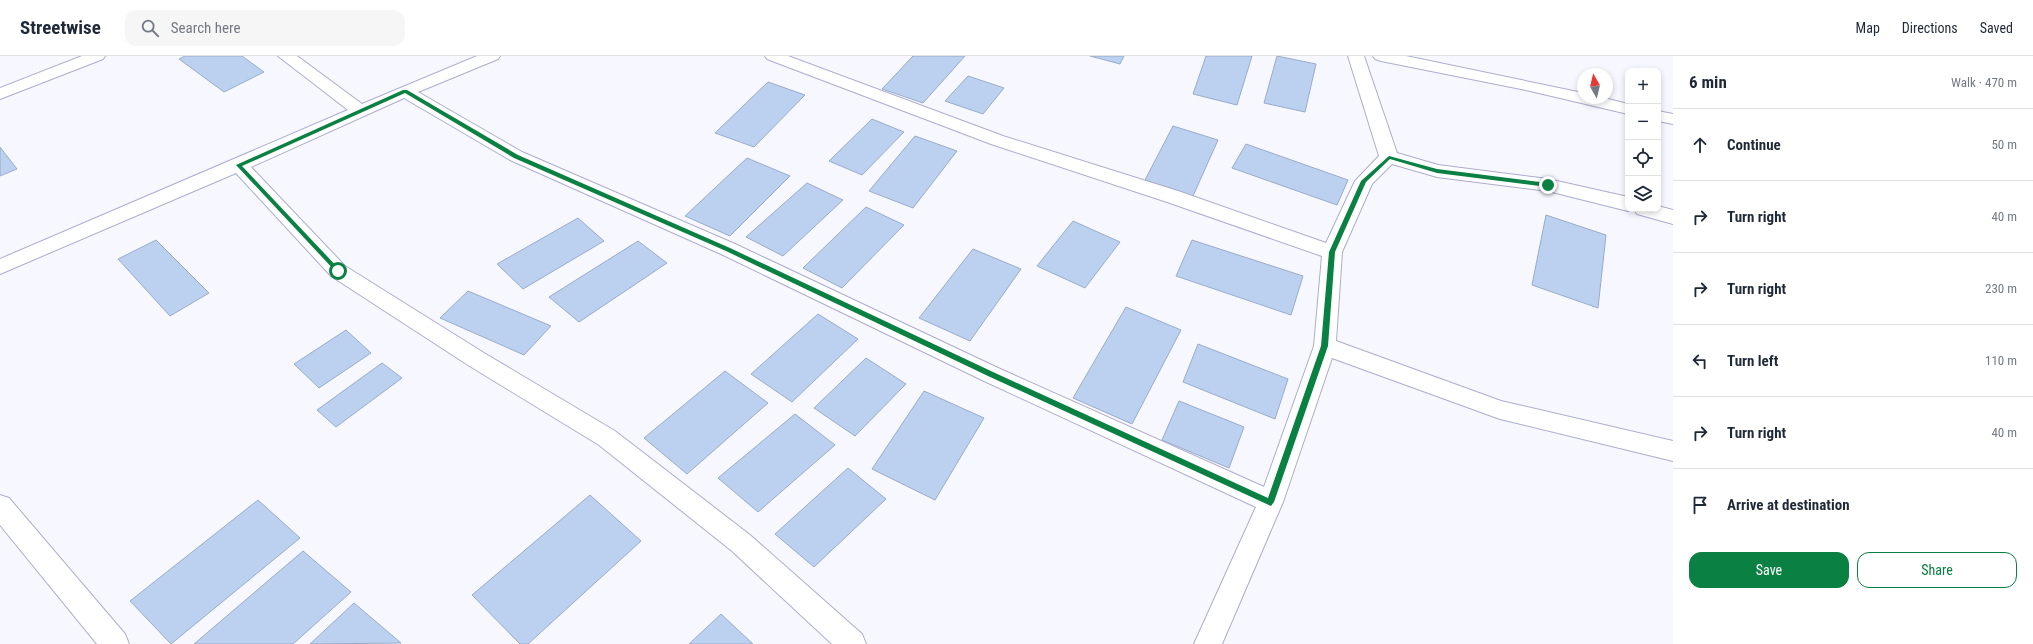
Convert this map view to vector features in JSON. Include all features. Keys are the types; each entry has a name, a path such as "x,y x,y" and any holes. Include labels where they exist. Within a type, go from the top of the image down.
{"street":[{"path":"0,94 97,56"},
{"path":"286,56 360,111"},
{"path":"0,267 239,165 405,91 492,56"},
{"path":"773,56 997,140 1174,197 1332,252"},
{"path":"1356,56 1389,157"},
{"path":"1381,56 1526,85 1625,108"},
{"path":"405,91 516,156 728,249 990,374 1271,502"},
{"path":"1661,117 1673,119"},
{"path":"1208,644 1271,502 1325,346 1332,252 1364,181 1389,157"},
{"path":"1389,157 1437,171 1548,185 1592,194 1625,203"},
{"path":"239,165 338,271 476,359 607,438 741,543 852,644"},
{"path":"1655,212 1673,217"},
{"path":"1325,346 1500,410 1673,451"},
{"path":"0,506 115,644"}],"building":[{"path":"185,56 242,56 264,72 224,92 179,59"},
{"path":"913,56 965,56 923,103 882,89"},
{"path":"1090,56 1124,56 1120,64"},
{"path":"1206,56 1252,56 1237,105 1193,94"},
{"path":"1277,56 1316,64 1305,112 1264,103"},
{"path":"968,76 1004,88 983,114 945,101"},
{"path":"768,82 805,95 754,147 715,133"},
{"path":"872,119 904,132 862,175 829,161"},
{"path":"1173,126 1218,140 1193,196 1145,180"},
{"path":"915,136 957,151 913,208 869,191"},
{"path":"1246,144 1348,180 1337,205 1232,168"},
{"path":"0,147 17,169 0,176"},
{"path":"747,158 790,176 730,236 685,216"},
{"path":"807,183 843,200 783,256 746,237"},
{"path":"866,207 904,225 842,288 803,268"},
{"path":"1546,215 1606,235 1598,308 1532,285"},
{"path":"578,218 604,241 523,289 497,264"},
{"path":"1073,221 1120,242 1085,288 1037,266"},
{"path":"156,240 209,293 170,316 118,259"},
{"path":"1192,240 1303,276 1291,315 1176,276"},
{"path":"638,241 667,263 579,322 549,297"},
{"path":"973,249 1021,269 970,341 919,318"},
{"path":"468,291 551,326 524,355 440,318"},
{"path":"1126,307 1181,330 1132,424 1073,398"},
{"path":"818,314 858,339 792,402 751,374"},
{"path":"346,330 371,353 319,388 294,364"},
{"path":"1198,344 1288,379 1275,419 1183,382"},
{"path":"866,358 906,384 855,436 814,408"},
{"path":"382,363 402,378 336,427 317,410"},
{"path":"725,371 768,403 687,474 644,438"},
{"path":"924,391 984,418 935,500 872,469"},
{"path":"1179,401 1244,427 1229,468 1162,440"},
{"path":"795,414 835,445 758,512 718,478"},
{"path":"848,468 886,499 814,567 775,534"},
{"path":"590,495 641,541 528,644 520,644 472,595"},
{"path":"258,500 300,538 171,644 130,601"},
{"path":"303,551 351,592 293,644 194,644"},
{"path":"354,603 401,643 310,644"},
{"path":"721,614 753,644 689,644"}],"route":[{"path":"338,271 239,165 405,91 516,156 728,249 990,374 1271,502 1325,346 1332,252 1364,181 1389,157 1437,171 1548,185"}]}
